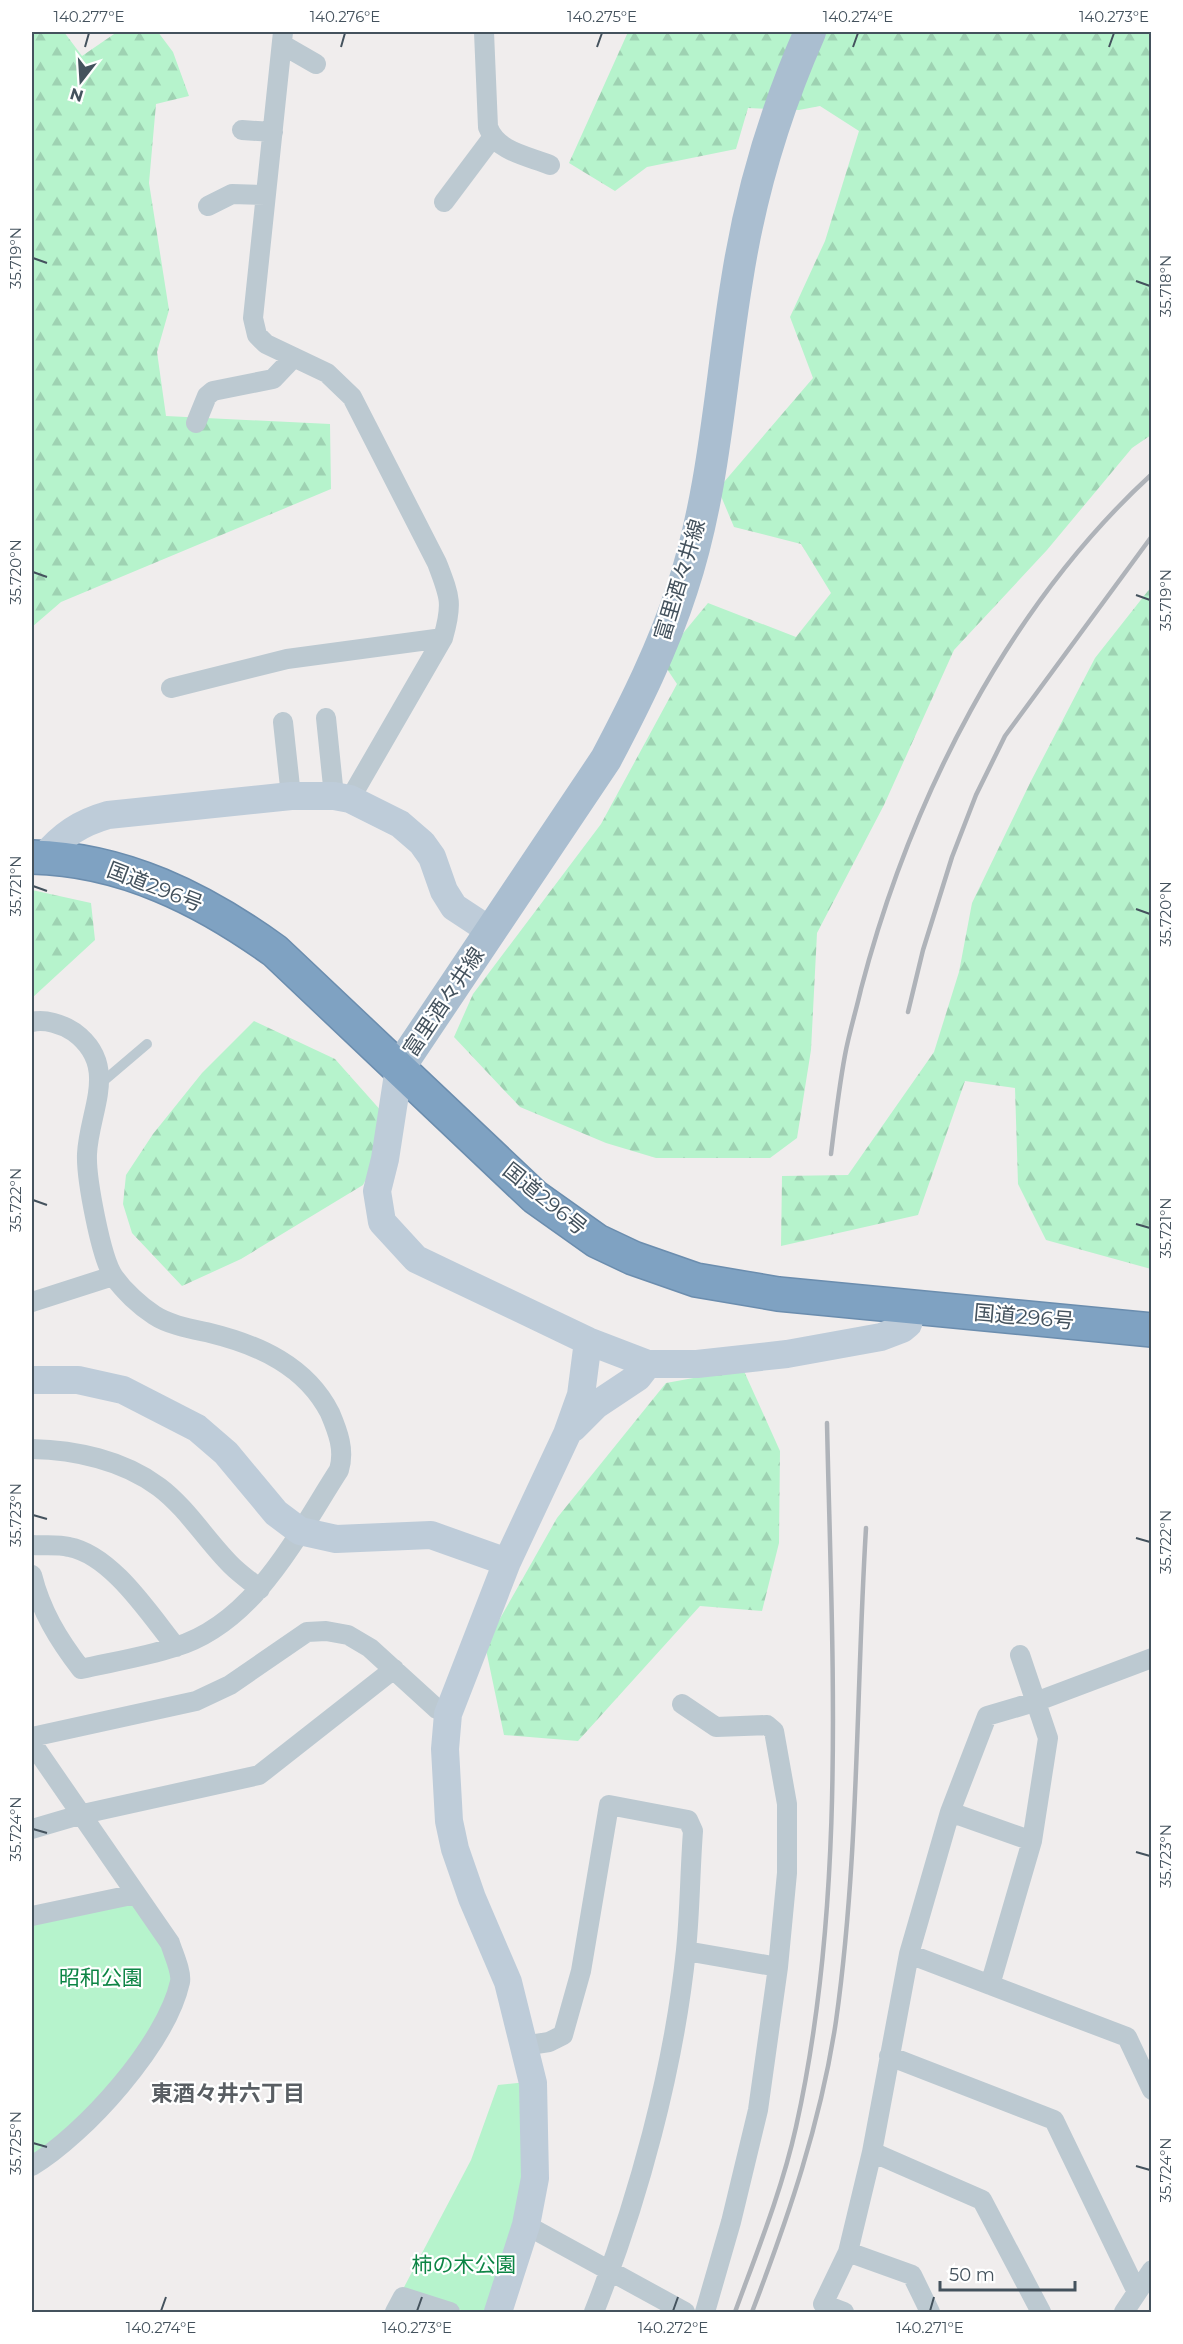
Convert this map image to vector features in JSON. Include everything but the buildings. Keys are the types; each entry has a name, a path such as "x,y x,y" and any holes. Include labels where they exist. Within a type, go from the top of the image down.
{"highway":[{"name":"国道296号","path":"37,857 92,864 135,875 179,892 231,920 275,951 535,1197 597,1240 633,1258 669,1272 719,1285 778,1294 1152,1330"}],"main road":[{"name":"富里酒々井線","path":"399,1068 606,759 648,675 682,588 701,516 737,278 750,218 770,142 810,32"}],"street":[{"path":"484,32 488,128 492,138 503,147 550,165"},
{"path":"283,38 253,318 257,335 266,344 327,373 352,397 437,563 451,611 443,638 342,798"},
{"path":"283,38 316,64"},
{"path":"242,130 273,132"},
{"path":"444,202 492,138"},
{"path":"208,206 232,194 265,195"},
{"path":"196,423 207,396 213,391 273,379 293,357"},
{"path":"171,688 287,659 443,638"},
{"path":"326,718 342,798"},
{"path":"283,722 291,796"},
{"path":"37,857 60,838 86,822 108,815 291,796 342,798 400,824 422,843 432,857 444,891 454,907 492,932"},
{"path":"32,1022 41,1020 68,1028 85,1041 97,1063 100,1084 87,1152 88,1178 104,1251 113,1276 155,1316 269,1352 300,1374 322,1399 337,1428 343,1456 339,1470 260,1589 224,1623 176,1647 81,1669 59,1640 39,1604 32,1575"},
{"path":"399,1068 385,1159 377,1191 382,1222 416,1259 588,1341 648,1364 697,1364 776,1355 881,1337 902,1329 908,1324 912,1308"},
{"path":"32,1302 113,1276"},
{"path":"498,2313 526,2225 535,2178 536,2138 533,2083 508,1982 472,1898 451,1830 445,1749 448,1714 507,1562 567,1434 585,1380 588,1341"},
{"path":"567,1434 596,1405 638,1377 648,1364"},
{"path":"32,1380 78,1380 123,1390 197,1428 226,1453 276,1513 300,1531 336,1539 431,1535 507,1562"},
{"path":"32,1449 61,1449 94,1457 128,1470 158,1486 183,1509 232,1565 260,1589"},
{"path":"32,1545 70,1547 98,1561 121,1580 176,1647"},
{"path":"32,1737 196,1701 230,1685 307,1632 348,1635 370,1648 436,1709 448,1714"},
{"path":"990,1985 1032,1840 1048,1738 1038,1701 1020,1655"},
{"path":"844,2313 822,2304 848,2252 872,2152 909,1954 950,1812 987,1716 1038,1701 1152,1658"},
{"path":"32,1829 83,1814 260,1775 394,1669"},
{"path":"682,1704 716,1727 767,1725 774,1731 787,1804 788,1873 778,1967 758,2110 731,2222 705,2313"},
{"path":"32,1743 170,1943 181,1980 164,2025 110,2098 79,2130 32,2166"},
{"path":"523,2046 549,2042 564,2035 581,1971 609,1805 688,1820 693,1832 686,1951 664,2080 610,2272 594,2313"},
{"path":"950,1812 1032,1840"},
{"path":"32,1916 136,1894"},
{"path":"686,1951 778,1967"},
{"path":"909,1954 1127,2037 1152,2090"},
{"path":"889,2056 1054,2120 1137,2292"},
{"path":"872,2152 982,2200 1041,2313"},
{"path":"526,2225 685,2313"},
{"path":"848,2252 912,2275 930,2313"},
{"path":"1124,2313 1152,2270"},
{"path":"395,2313 403,2297 450,2313"}],"lane":[{"path":"100,1084 147,1044"}],"green space":[{"path":"32,32 64,32 82,56 117,32 158,32 173,52 189,96 156,104 149,183 169,310 157,352 166,416 330,424 331,489 61,602 32,627"},
{"path":"628,32 1151,32 1151,435 1132,448 1047,550 954,650 884,805 817,933 811,1050 797,1138 770,1158 656,1158 606,1143 520,1107 454,1037 473,994 601,824 677,684 661,660 708,603 796,637 831,593 801,544 734,527 718,489 813,378 790,317 825,241 859,131 820,106 799,110 748,108 736,149 647,167 615,191 569,163"},
{"path":"1151,587 1151,1269 1046,1240 1018,1184 1015,1088 965,1081 918,1215 781,1246 782,1176 848,1175 934,1052 959,972 972,903 1031,781 1095,658"},
{"path":"32,890 91,903 95,940 32,998"},
{"path":"254,1021 335,1059 383,1113 380,1152 363,1185 241,1259 182,1286 132,1233 123,1204 126,1175 153,1134 202,1073"},
{"path":"743,1369 780,1451 779,1543 762,1611 700,1606 578,1741 504,1735 485,1645 557,1518 666,1383"},
{"name":"昭和公園","path":"134,1900 158,1936 168,1956 174,1977 172,1988 156,2022 128,2067 92,2106 32,2157 32,1923"},
{"name":"柿の木公園","path":"527,2082 530,2178 493,2312 467,2312 402,2291 471,2160 498,2085"}],"railway":[{"path":"831,1154 848,1038 861,989 882,918 907,848 936,779 970,711 1009,646 1052,584 1100,527 1152,474"},
{"path":"908,1012 923,950 952,857 976,795 1005,736 1152,536"},
{"path":"735,2312 784,2174 796,2127 812,2041 823,1953 830,1865 833,1688 827,1423"},
{"path":"752,2312 802,2169 822,2096 836,2021 853,1837 866,1528"}],"district":[{"name":"東酒々井六丁目","path":"228,2093"}]}
